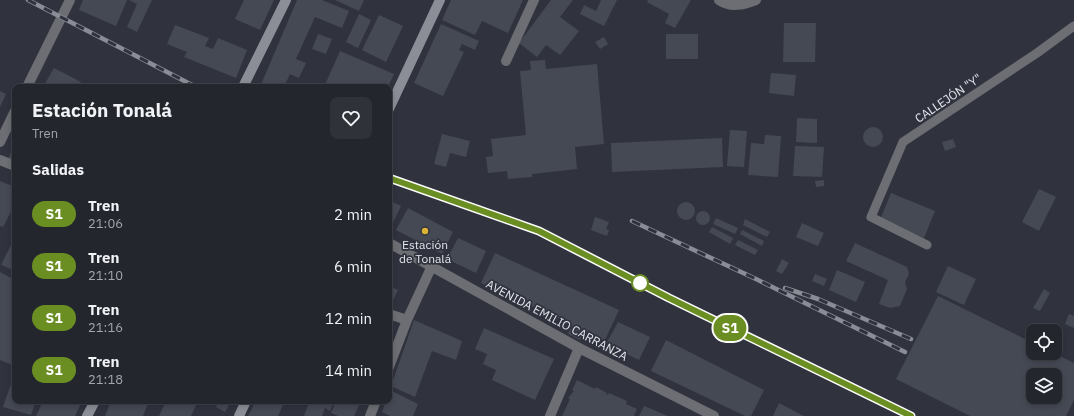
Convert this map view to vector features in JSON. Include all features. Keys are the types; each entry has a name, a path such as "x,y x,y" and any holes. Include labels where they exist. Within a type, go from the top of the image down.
{"main road":[{"path":"244,84 286,0"},
{"path":"392,103 440,0"},
{"path":"87,416 93,404"},
{"path":"239,416 245,404"}],"street":[{"path":"28,84 70,0"},
{"path":"506,61 534,0"},
{"path":"719,0 725,4 740,6 756,0"},
{"path":"0,142 12,117"},
{"path":"0,160 12,165"},
{"name":"AVENIDA EMILIO CARRANZA","path":"392,245 431,268 579,348 714,416"},
{"path":"392,359 407,320 431,268"},
{"path":"392,315 407,320"},
{"path":"550,416 579,348"},
{"path":"370,416 375,404"}],"lane":[{"name":"CALLEJÓN \"Y\"","path":"927,245 870,217 903,142 1037,53 1074,26"}],"building":[{"path":"83,0 127,0 116,26 79,10"},
{"path":"129,0 152,0 137,32 127,27 137,4"},
{"path":"244,0 274,0 260,30 235,19"},
{"path":"297,0 322,0 349,11 342,28 315,17 296,59 306,63 299,78 290,74 285,84 261,84"},
{"path":"335,0 364,0 359,11"},
{"path":"451,0 523,0 508,33 482,21 475,35 442,20"},
{"path":"551,0 573,0 560,17 579,31 560,55 546,45 537,57 519,43"},
{"path":"601,0 617,0 604,26 580,14 584,5 596,11"},
{"path":"648,0 691,0 675,28 665,23 669,14 647,2"},
{"path":"359,14 371,20 358,48 346,42"},
{"path":"379,15 403,26 386,62 362,50"},
{"path":"784,23 816,23 815,62 783,62"},
{"path":"441,24 479,41 475,50 462,44 459,50 464,52 443,96 414,83"},
{"path":"175,25 209,38 205,46 213,49 218,38 247,50 236,78 184,57 187,52 167,44"},
{"path":"318,34 332,39 326,54 312,49"},
{"path":"666,34 698,34 698,59 666,59"},
{"path":"604,37 608,44 600,49 595,42"},
{"path":"340,51 394,74 389,84 325,84"},
{"path":"545,60 546,69 597,64 604,144 575,147 577,169 532,174 532,177 508,179 507,171 488,173 486,157 493,156 491,139 526,135 520,71 531,70 530,61"},
{"path":"54,68 81,82 80,84 45,84"},
{"path":"771,73 796,75 794,96 769,93"},
{"path":"0,91 6,94 0,107"},
{"path":"797,118 817,119 817,143 796,142"},
{"path":"873,127 880,130 883,137 880,144 873,147 866,144 863,137 866,130"},
{"path":"730,130 747,131 744,167 727,166"},
{"path":"442,134 470,141 466,157 450,153 446,167 434,164"},
{"path":"765,135 781,136 778,177 748,175 751,143 764,144"},
{"path":"722,138 723,167 612,172 611,143"},
{"path":"953,139 956,147 945,151 942,142"},
{"path":"795,146 824,147 822,177 793,176"},
{"path":"12,149 12,161 8,159"},
{"path":"824,180 824,186 816,187 815,181"},
{"path":"0,181 12,186 12,210 3,227 0,226"},
{"path":"1039,189 1056,197 1039,231 1022,222"},
{"path":"891,193 935,211 924,238 880,220"},
{"path":"392,202 401,206 392,225"},
{"path":"686,202 692,205 695,211 692,217 686,220 680,217 677,211 680,205"},
{"name":"Estación de Tonalá","path":"408,208 453,232 442,254 396,230"},
{"path":"703,211 708,213 710,218 708,223 703,225 698,223 696,218 698,213"},
{"path":"595,217 609,222 606,229 609,230 607,236 591,230"},
{"path":"716,218 738,228 735,234 713,224"},
{"path":"745,219 770,232 767,237 743,225"},
{"path":"802,223 824,233 818,246 796,237"},
{"path":"712,227 733,238 730,244 709,232"},
{"path":"742,230 764,241 762,246 740,234"},
{"path":"458,238 486,251 476,273 447,259"},
{"path":"738,240 758,250 755,255 735,245"},
{"path":"12,243 12,267 11,269 1,265"},
{"path":"855,243 907,267 909,274 905,282 907,289 900,306 890,308 879,304 888,280 846,261"},
{"path":"495,253 619,310 604,342 583,332 580,340 568,334 572,325 481,283"},
{"path":"782,259 789,263 782,274 776,271"},
{"path":"948,266 976,279 964,305 936,292"},
{"path":"837,270 865,282 856,302 829,290"},
{"path":"0,272 12,278 12,365 0,360"},
{"path":"815,274 827,279 824,286 812,281"},
{"path":"392,287 398,290 392,303"},
{"path":"1044,289 1050,293 1040,311 1033,308"},
{"path":"938,296 1026,340 1026,360 1062,360 1062,357 1074,363 1074,400 1066,416 970,416 896,379"},
{"path":"1069,314 1074,316 1074,328 1065,324"},
{"path":"414,320 462,341 456,360 432,351 415,397 392,386"},
{"path":"618,322 650,337 639,360 606,344"},
{"path":"484,328 554,359 535,400 492,380 496,370 483,364 487,354 475,349"},
{"path":"666,340 764,390 751,416 745,416 651,371"},
{"path":"577,380 595,389 596,387 608,395 609,393 627,401 626,404 637,409 634,416 562,416 570,399 568,398 574,391 572,390"},
{"path":"12,381 12,404 35,404 31,415 3,407"},
{"path":"392,391 418,404 413,416 390,416 382,412 385,404 392,404"},
{"path":"779,403 804,416 773,416"},
{"path":"42,404 81,404 75,416 36,416"},
{"path":"110,404 148,404 143,416 105,416"},
{"path":"165,404 197,404 191,416 159,416"},
{"path":"218,404 229,405 225,412 216,407"},
{"path":"254,404 283,405 278,416 248,416"},
{"path":"309,404 333,404 330,411 325,408 322,416 304,415"},
{"path":"335,404 360,404 354,416 338,416 331,413"},
{"path":"644,406 668,416 639,416"}],"railway":[{"path":"28,0 190,84"},
{"path":"392,179 539,231 669,298 911,416"},
{"path":"632,221 756,279 905,352"},
{"path":"785,288 818,299 911,339"}],"train":[{"name":"S1","path":"392,179 539,231 669,298 911,416"}],"place":[{"name":"Estación de Tonalá","path":"425,231"}]}
